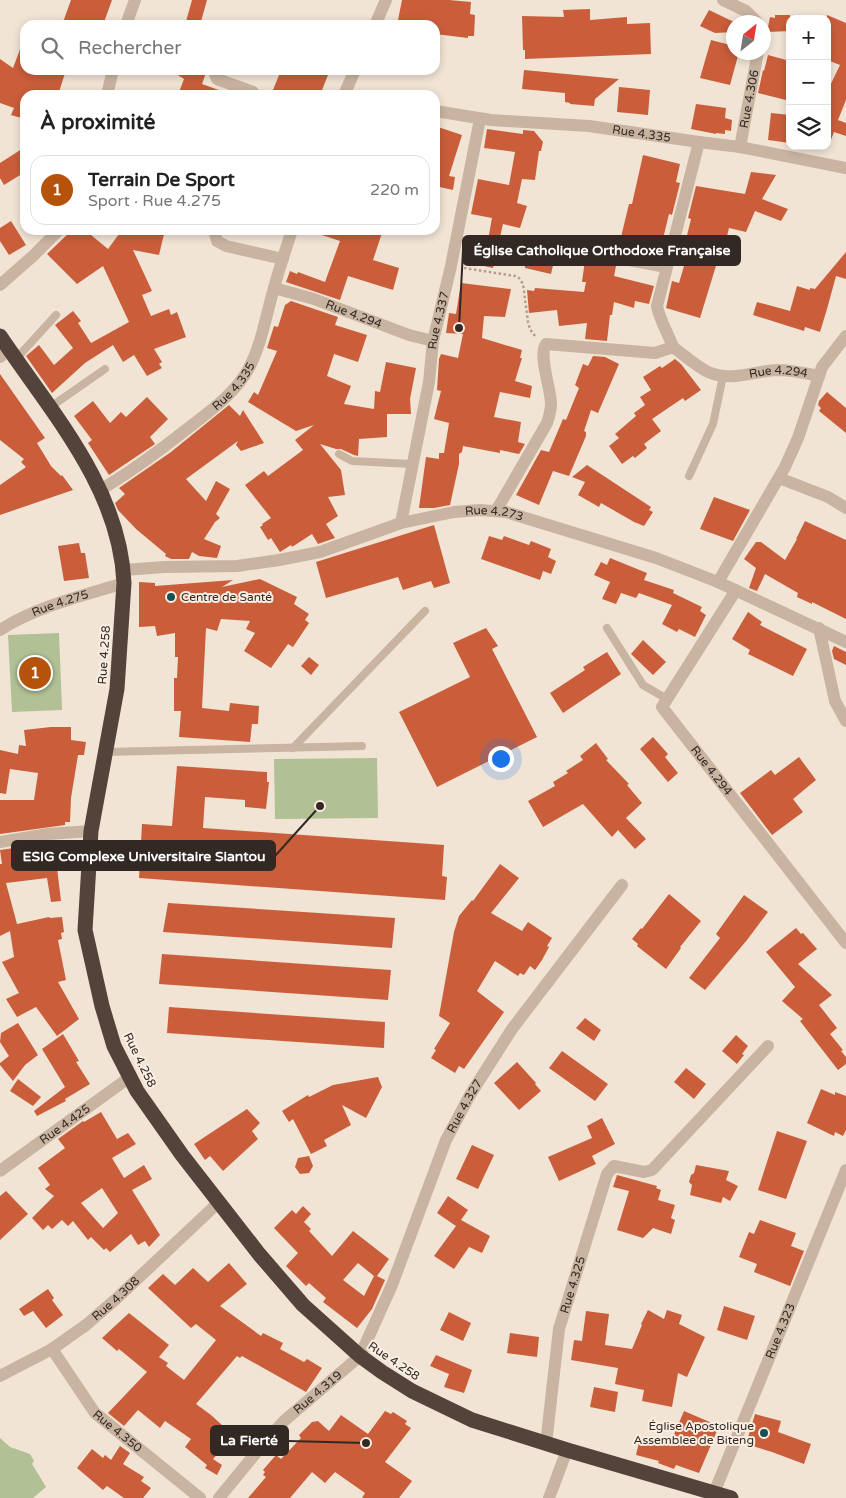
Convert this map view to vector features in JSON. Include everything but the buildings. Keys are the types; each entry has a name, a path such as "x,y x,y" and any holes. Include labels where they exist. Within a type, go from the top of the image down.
{"highway":[{"name":"Rue 4.258","path":"0,336 8,355 50,408 91,472 100,490 118,541 124,577 116,689 91,831 85,930 102,1006 112,1038 137,1091 182,1156 303,1305 360,1356 382,1372 412,1391 472,1420 546,1444 731,1498"}],"street":[{"path":"128,20 136,0"},
{"path":"377,20 386,0"},
{"path":"723,0 746,11 750,15"},
{"name":"Rue 4.306","path":"740,147 756,60"},
{"path":"107,90 112,75"},
{"path":"215,75 217,79 247,90"},
{"path":"346,90 353,75"},
{"name":"Rue 4.335","path":"440,112 480,119 589,126 740,147 846,168"},
{"name":"Rue 4.337","path":"401,523 411,464 429,382 434,341 480,119"},
{"path":"496,511 547,423 550,414 550,386 543,353 546,344 655,353 673,347 656,306 700,142"},
{"path":"0,285 53,235"},
{"path":"215,235 217,241 226,246 283,259"},
{"name":"Rue 4.335","path":"100,490 164,447 208,412 240,382 260,343 290,235"},
{"path":"572,249 666,267"},
{"name":"Rue 4.294","path":"274,288 314,299 409,335 434,341"},
{"path":"819,376 822,367 846,336"},
{"name":"Rue 4.294","path":"673,347 708,372 723,376 777,370 819,376 798,438 779,478 718,582"},
{"path":"779,478 828,497 846,508"},
{"name":"Rue 4.273","path":"124,577 164,567 237,566 279,560 320,552 401,523 454,512 496,511 506,512 656,558 718,582 846,642"},
{"name":"Rue 4.275","path":"0,630 42,608 124,577"},
{"path":"667,700 736,590"},
{"path":"819,628 835,701 846,722"},
{"name":"Rue 4.294","path":"667,700 662,707 846,943"},
{"path":"0,842 48,834 91,831"},
{"name":"Rue 4.327","path":"360,1356 392,1285 446,1140 470,1095 512,1029 622,885"},
{"name":"Rue 4.325","path":"546,1444 559,1329 607,1174 614,1166 648,1172 768,1046"},
{"name":"Rue 4.425","path":"0,1171 130,1077"},
{"name":"Rue 4.323","path":"714,1493 846,1171"},
{"name":"Rue 4.308","path":"0,1376 52,1349 86,1325 219,1202"},
{"name":"Rue 4.350","path":"52,1349 95,1413 200,1498"},
{"name":"Rue 4.319","path":"218,1498 284,1421 360,1356"},
{"path":"549,1498 567,1450"}],"lane":[{"path":"8,355 56,315"},
{"path":"50,408 105,369"},
{"path":"689,476 713,424 723,376"},
{"path":"339,454 352,461 411,464"},
{"path":"293,748 425,611"},
{"path":"608,628 643,685 667,700"},
{"path":"105,752 362,746"}],"path":[{"path":"451,266 519,278 523,284 530,329 533,335 546,344"}],"green space":[{"path":"59,633 62,710 12,712 8,635"},
{"path":"377,758 378,818 275,819 274,759"},
{"path":"0,1438 10,1447 30,1454 34,1461 32,1464 46,1487 33,1498 0,1498"}],"place":[{"name":"Église Catholique Orthodoxe Française","path":"459,328"},
{"name":"Centre de Santé","path":"171,597"},
{"name":"Terrain De Sport","path":"35,673"},
{"name":"ESIG Complexe Universitaire Siantou","path":"320,806"},
{"name":"Église Apostolique Assemblee de Biteng","path":"764,1433"},
{"name":"La Fierté","path":"366,1443"}]}
